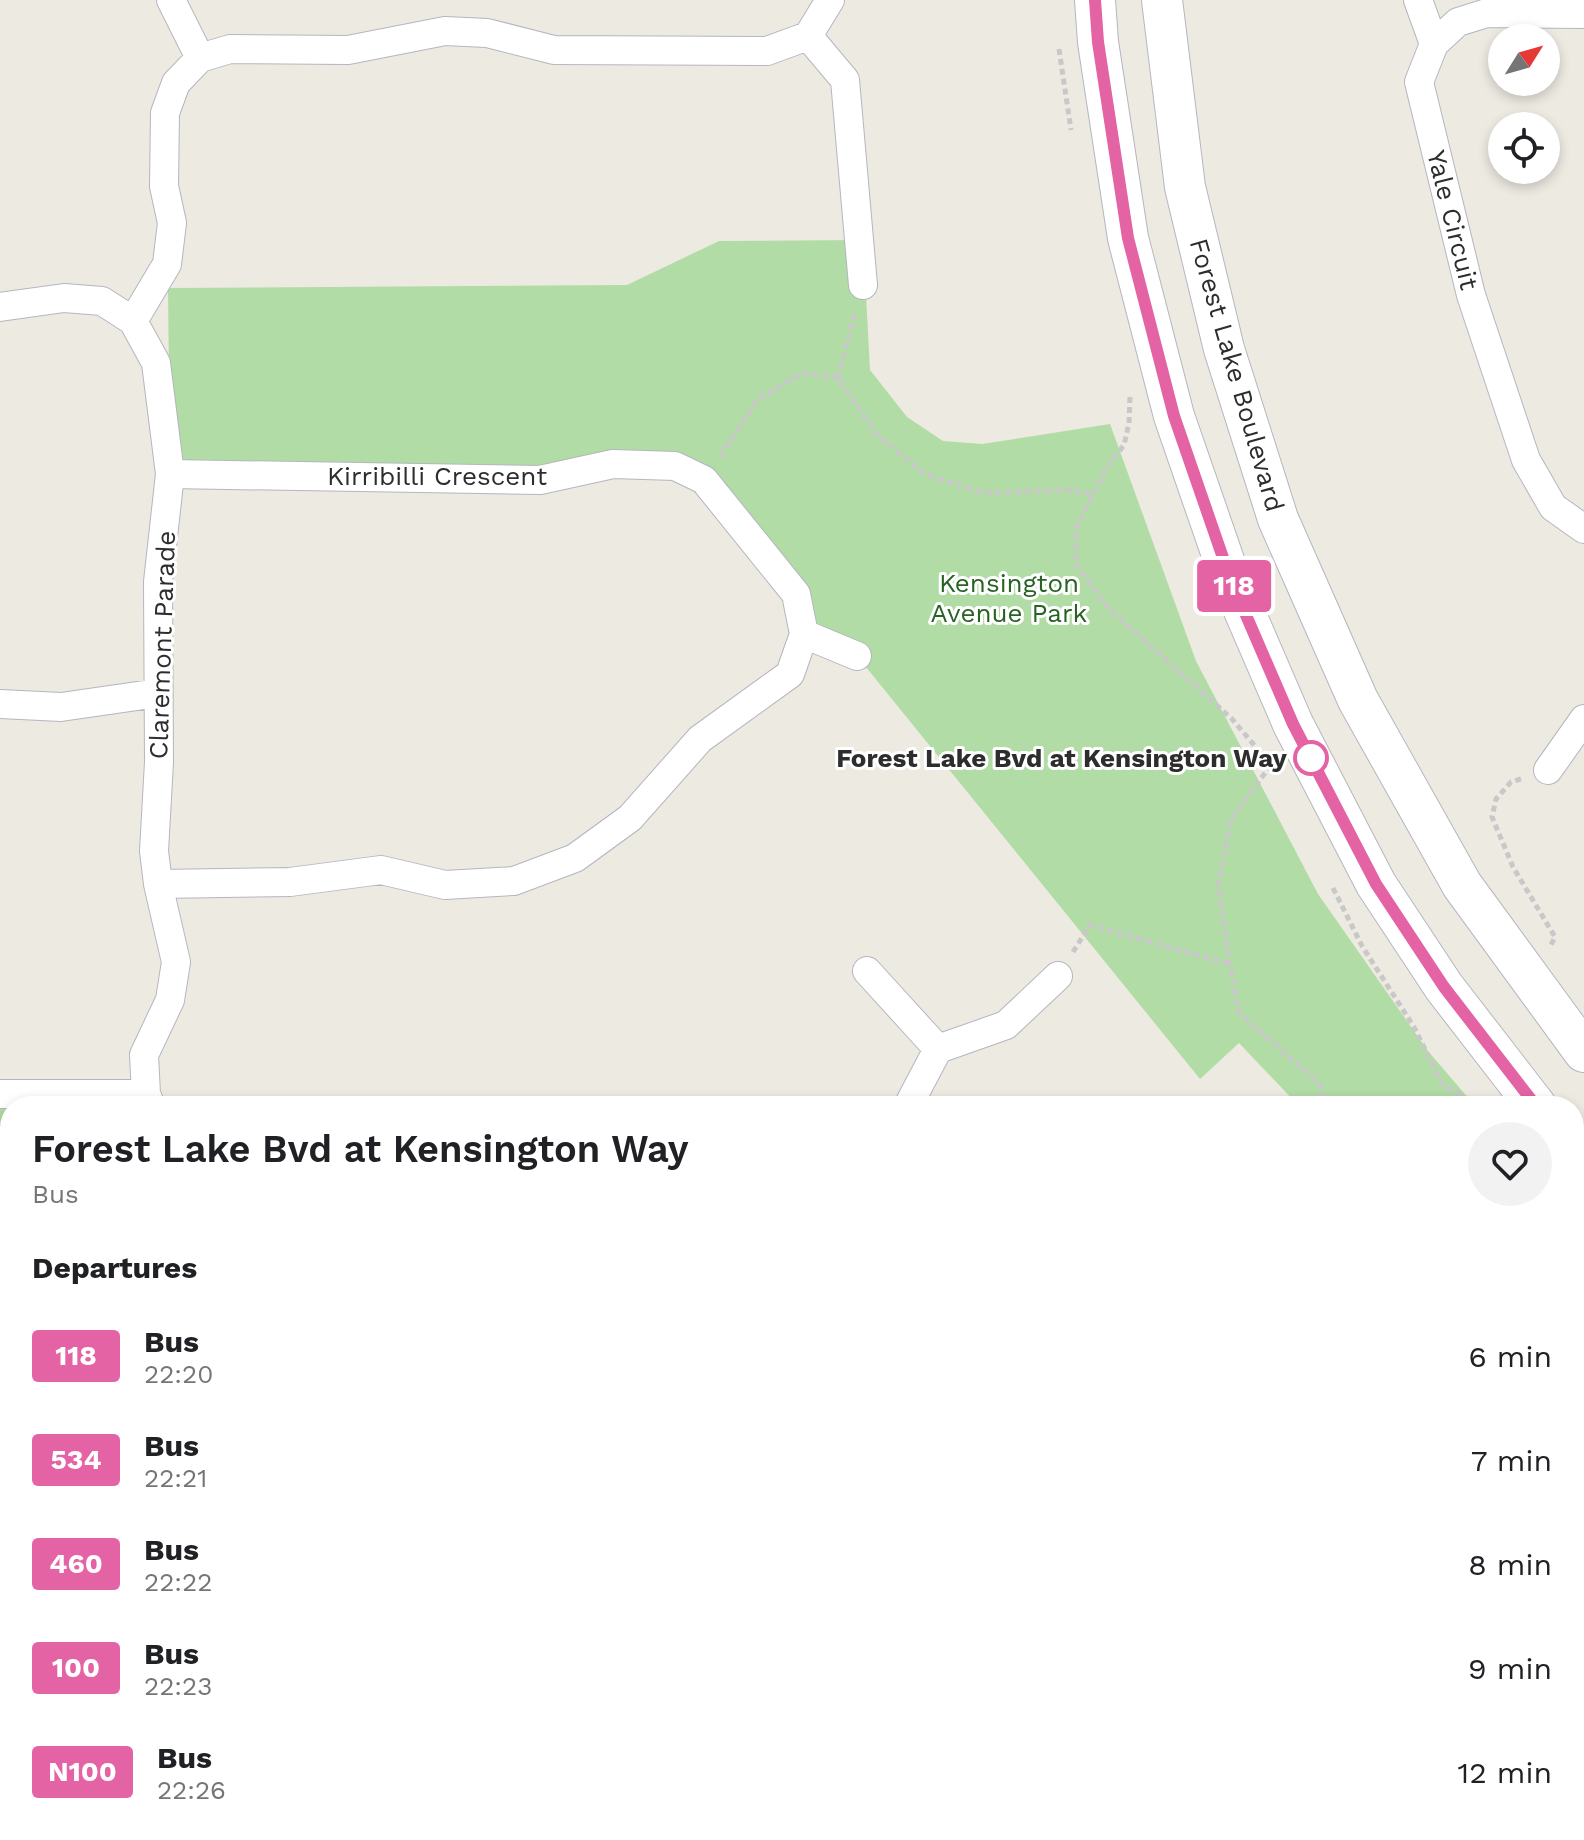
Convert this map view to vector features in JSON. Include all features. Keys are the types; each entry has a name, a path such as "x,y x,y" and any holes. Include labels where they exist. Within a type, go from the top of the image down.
{"main road":[{"path":"1095,0 1098,42 1128,238 1174,416 1230,578 1293,724 1376,884 1444,987 1528,1096"},
{"name":"Forest Lake Boulevard","path":"1162,0 1185,187 1224,349 1278,519 1358,700 1462,885 1584,1052"}],"street":[{"path":"171,0 200,58"},
{"path":"0,307 64,298 102,301 133,321 167,264 172,223 164,186 165,113 176,83 200,58 230,49 348,50 445,31 487,33 554,50 767,51 808,36 830,0"},
{"path":"1418,0 1434,44 1458,22 1487,13 1584,14"},
{"path":"808,36 845,80 863,285"},
{"name":"Yale Circuit","path":"1434,44 1419,82 1471,295 1526,460 1553,507 1584,529"},
{"name":"Claremont Parade","path":"133,321 156,363 170,474 158,582 159,762 154,851 158,884 176,962 170,1000 144,1055 149,1096"},
{"name":"Kirribilli Crescent","path":"170,474 540,480 613,464 675,466 704,480 796,594 804,634"},
{"path":"158,884 290,882 381,870 445,885 514,881 575,858 630,818 700,739 790,674 804,634 857,656"},
{"path":"0,704 61,707 158,693"},
{"path":"1548,770 1584,719"},
{"path":"867,971 938,1049"},
{"path":"913,1096 938,1049 1006,1025 1058,976"},
{"path":"0,1094 50,1096"}],"path":[{"path":"838,378 863,285"},
{"path":"704,480 758,399 803,373 838,378 877,435 925,474 983,493 1071,490 1093,495"},
{"path":"1272,767 1231,819 1218,884 1230,964 1239,1013 1320,1084 1322,1096"},
{"path":"1545,959 1555,937 1513,867 1492,817 1496,799 1511,782 1548,770"},
{"path":"1058,976 1090,925 1230,964"}],"green space":[{"name":"Kensington Avenue Park","path":"863,240 870,370 907,417 943,441 982,444 1110,424 1196,661 1318,894 1428,1051 1466,1096 1289,1096 1239,1043 1200,1079 857,656 804,634 796,594 675,466 540,480 170,474 168,288 627,285 719,241"}],"bus line":[{"name":"118","path":"1095,0 1098,42 1128,238 1174,416 1230,578 1293,724 1376,884 1444,987 1528,1096"}],"place":[{"name":"Forest Lake Bvd at Kensington Way","path":"1311,758"}]}
